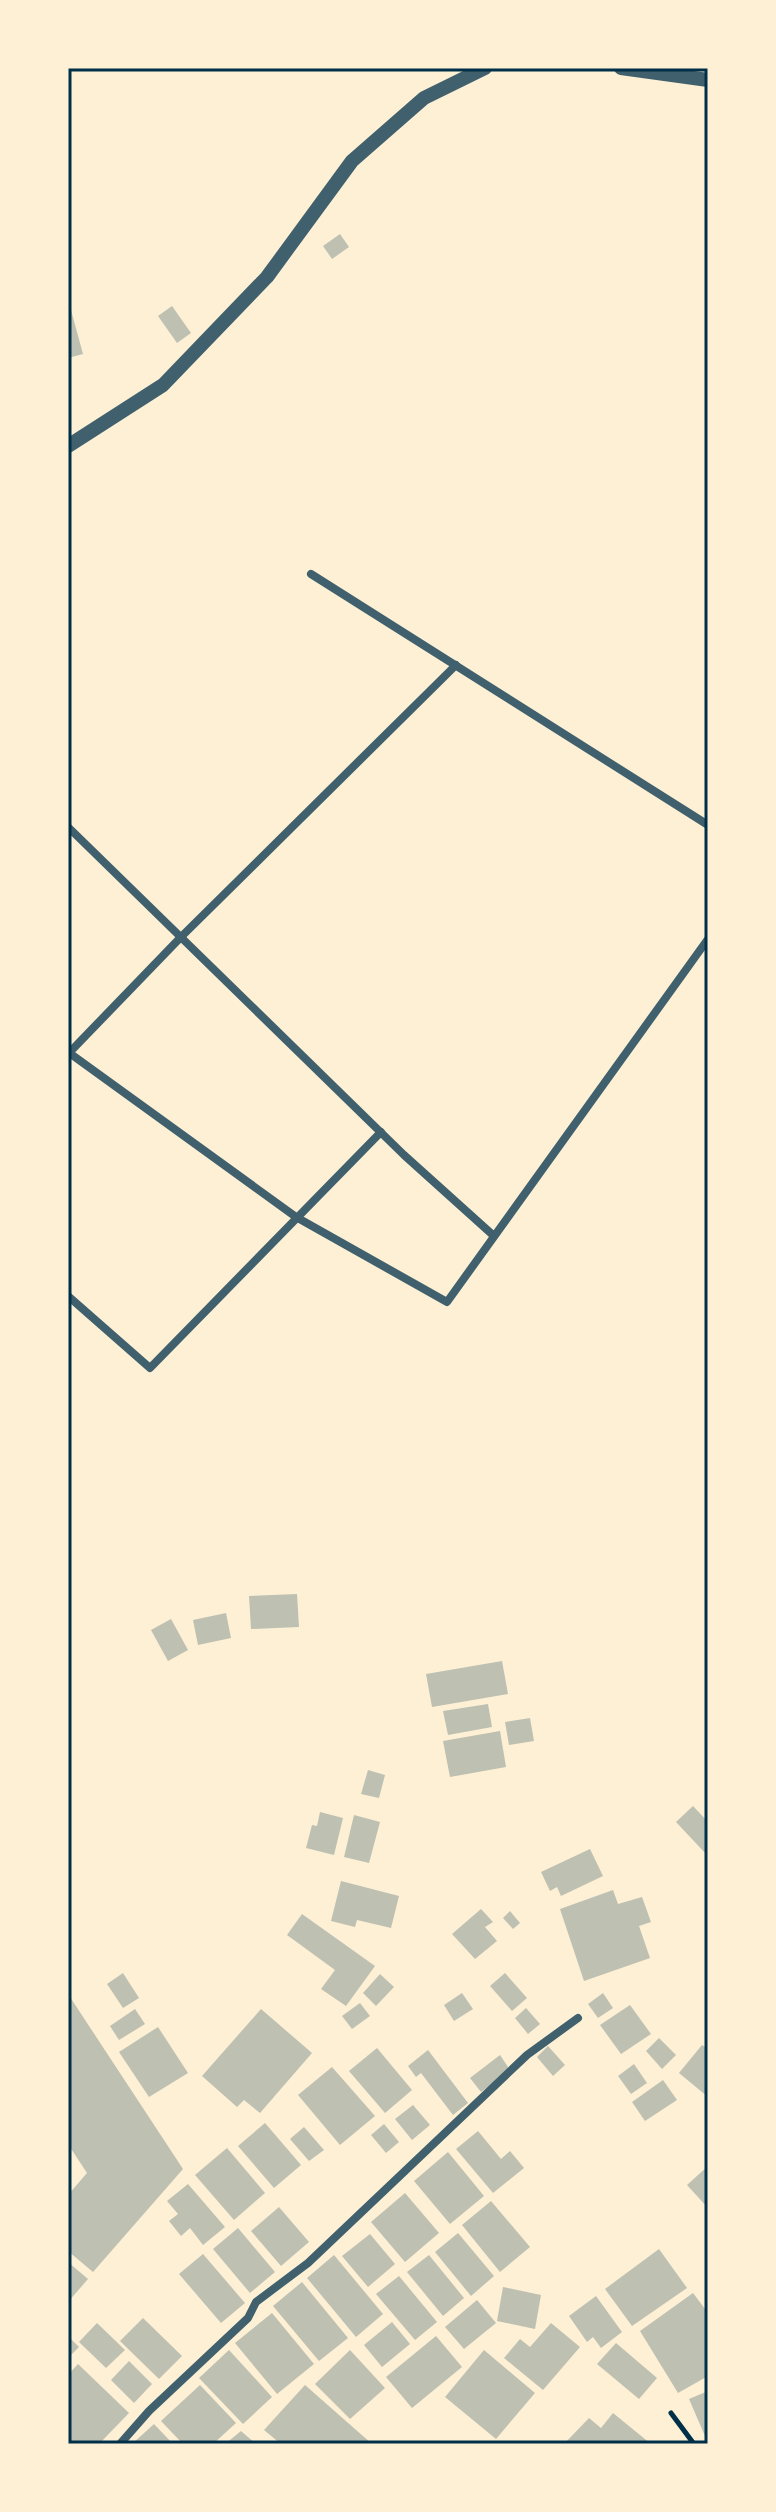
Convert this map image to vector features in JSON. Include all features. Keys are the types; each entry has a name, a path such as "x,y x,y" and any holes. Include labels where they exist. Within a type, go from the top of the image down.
{"street":[{"path":"68,446 163,385 267,277 352,161 424,98 485,68"},
{"path":"621,68 708,80"},
{"path":"311,574 708,825"},
{"path":"456,665 68,1053 296,1217 447,1302 708,939"},
{"path":"68,827 381,1132 494,1236"},
{"path":"68,1296 150,1368 381,1132"},
{"path":"120,2444 149,2411 248,2318 256,2302 308,2263 527,2055 578,2018"}],"path":[{"path":"671,2413 694,2444"}],"building":[{"path":"340,234 349,247 332,259 323,246"},
{"path":"68,299 83,354 68,358"},
{"path":"172,306 191,333 177,343 158,316"},
{"path":"297,1594 299,1627 251,1629 249,1596"},
{"path":"226,1613 231,1638 198,1645 193,1620"},
{"path":"171,1619 188,1650 168,1661 151,1630"},
{"path":"502,1661 508,1694 432,1707 426,1674"},
{"path":"488,1704 492,1727 448,1735 443,1711"},
{"path":"530,1718 534,1741 509,1745 505,1722"},
{"path":"500,1731 506,1767 450,1777 443,1741"},
{"path":"368,1770 385,1775 379,1798 361,1794"},
{"path":"693,1806 708,1822 706,1854 676,1822"},
{"path":"320,1812 343,1818 334,1855 306,1848 312,1825 317,1826"},
{"path":"354,1815 380,1822 369,1863 344,1857"},
{"path":"590,1849 603,1876 561,1896 557,1887 550,1891 541,1872"},
{"path":"341,1881 399,1896 391,1928 357,1920 355,1927 331,1921"},
{"path":"613,1890 618,1904 642,1897 651,1922 639,1926 650,1958 584,1981 560,1909"},
{"path":"481,1909 493,1922 485,1927 497,1941 475,1959 452,1934"},
{"path":"510,1911 520,1923 513,1929 503,1918"},
{"path":"302,1914 375,1966 346,2006 321,1989 335,1970 287,1935"},
{"path":"123,1973 139,1998 123,2008 107,1984"},
{"path":"505,1973 527,1998 512,2011 490,1986"},
{"path":"380,1974 394,1987 376,2006 363,1993"},
{"path":"462,1993 473,2009 454,2021 444,2005"},
{"path":"603,1993 613,2008 598,2018 588,2004"},
{"path":"68,1994 183,2169 93,2272 68,2251 68,2195 87,2173 68,2144"},
{"path":"360,2003 370,2016 352,2029 342,2016"},
{"path":"630,2005 651,2034 621,2054 600,2025"},
{"path":"526,2008 540,2024 528,2034 515,2018"},
{"path":"135,2009 145,2024 119,2040 110,2026"},
{"path":"261,2009 312,2053 260,2113 244,2100 237,2107 202,2076"},
{"path":"158,2027 188,2073 149,2097 119,2052"},
{"path":"659,2038 676,2055 662,2069 646,2051"},
{"path":"702,2045 708,2049 708,2097 679,2073"},
{"path":"548,2046 565,2065 553,2076 537,2057"},
{"path":"377,2048 412,2090 385,2113 349,2071"},
{"path":"428,2050 468,2103 453,2115 421,2073 416,2077 408,2066"},
{"path":"500,2055 510,2070 481,2092 470,2078"},
{"path":"634,2064 647,2083 631,2094 618,2076"},
{"path":"332,2067 375,2116 340,2145 298,2095"},
{"path":"663,2080 677,2100 645,2121 632,2102"},
{"path":"413,2105 430,2125 412,2140 395,2119"},
{"path":"265,2123 301,2165 274,2188 238,2146"},
{"path":"384,2124 399,2142 386,2153 371,2135"},
{"path":"304,2127 324,2150 309,2161 290,2139"},
{"path":"478,2131 501,2159 510,2151 524,2168 493,2193 456,2149"},
{"path":"227,2148 265,2193 234,2220 195,2175"},
{"path":"448,2152 484,2196 450,2224 414,2181"},
{"path":"708,2166 708,2208 687,2185"},
{"path":"188,2184 225,2227 203,2245 190,2228 181,2236 169,2221 178,2214 167,2201"},
{"path":"405,2193 439,2233 405,2262 371,2222"},
{"path":"491,2201 530,2247 500,2272 462,2225"},
{"path":"279,2207 309,2242 281,2266 251,2231"},
{"path":"238,2228 275,2272 250,2293 213,2249"},
{"path":"458,2233 494,2276 471,2296 435,2252"},
{"path":"370,2234 395,2264 368,2287 342,2256"},
{"path":"659,2249 687,2288 632,2326 605,2289"},
{"path":"203,2254 245,2303 221,2323 179,2274"},
{"path":"334,2255 383,2314 356,2337 307,2278"},
{"path":"429,2255 464,2298 443,2316 407,2272"},
{"path":"68,2262 88,2279 68,2302"},
{"path":"399,2276 437,2322 415,2340 376,2294"},
{"path":"302,2282 348,2338 319,2361 273,2306"},
{"path":"503,2287 541,2295 535,2329 497,2321"},
{"path":"693,2293 708,2313 708,2376 678,2393 640,2331"},
{"path":"596,2296 622,2332 601,2348 593,2337 587,2342 569,2316"},
{"path":"477,2300 496,2323 464,2349 445,2327"},
{"path":"272,2313 314,2364 277,2394 235,2343"},
{"path":"143,2318 182,2356 159,2379 120,2341"},
{"path":"392,2322 410,2344 382,2367 364,2345"},
{"path":"97,2323 125,2350 106,2368 79,2342"},
{"path":"551,2323 580,2347 543,2390 504,2358 520,2339 530,2347"},
{"path":"68,2336 79,2347 68,2358"},
{"path":"436,2336 462,2367 412,2408 386,2377"},
{"path":"616,2343 657,2378 639,2399 597,2364"},
{"path":"229,2350 272,2397 243,2424 199,2378"},
{"path":"350,2350 385,2388 350,2419 315,2384"},
{"path":"484,2350 535,2393 496,2439 445,2397"},
{"path":"129,2361 152,2384 134,2403 111,2380"},
{"path":"78,2364 129,2413 99,2444 73,2444 68,2439 68,2375"},
{"path":"200,2385 236,2423 213,2444 183,2444 161,2421"},
{"path":"305,2385 372,2444 281,2444 264,2430"},
{"path":"708,2391 708,2443 689,2399"},
{"path":"613,2413 651,2444 564,2444 589,2418 601,2428"},
{"path":"154,2424 173,2444 132,2444"},
{"path":"241,2431 256,2444 225,2444"}]}
